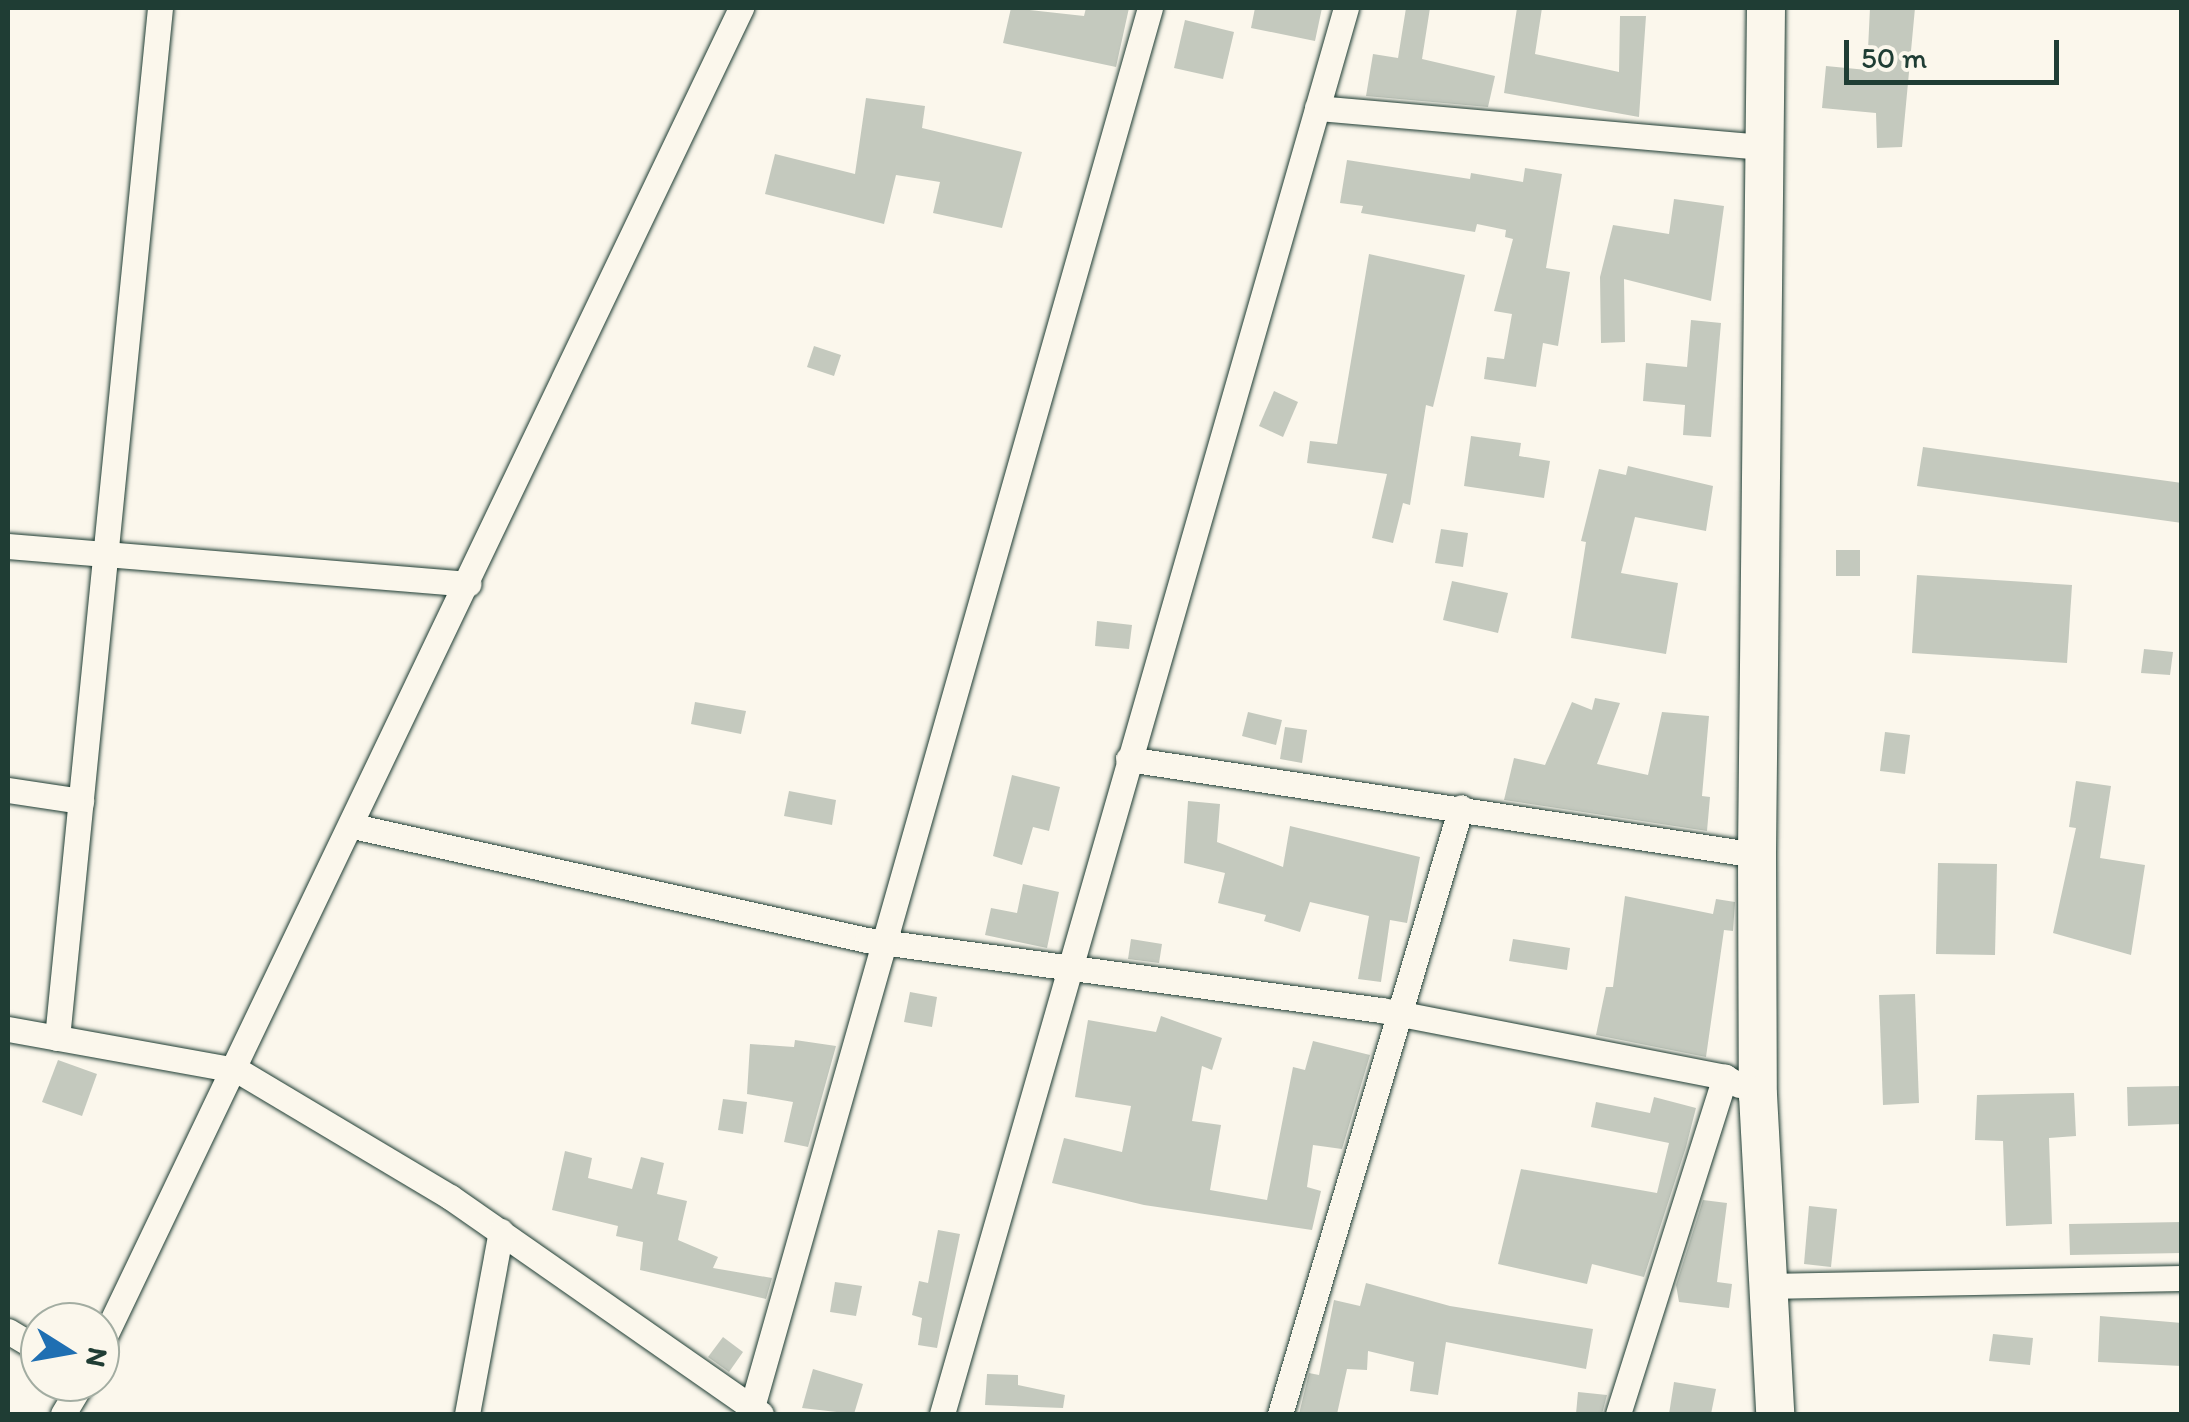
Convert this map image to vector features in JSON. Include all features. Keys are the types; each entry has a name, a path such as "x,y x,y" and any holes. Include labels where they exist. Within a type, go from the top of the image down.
{"main road":[{"path":"1766,8 1758,1095 1776,1414"}],"street":[{"path":"57,1038 160,8"},
{"path":"120,1306 238,1070 741,8"},
{"path":"8,1029 238,1070 501,1231 754,1412 1150,8"},
{"path":"942,1414 1346,8"},
{"path":"1317,108 1762,147"},
{"path":"8,546 468,584"},
{"path":"1128,759 1461,806 1757,855"},
{"path":"8,790 81,801"},
{"path":"1280,1414 1461,806"},
{"path":"353,826 884,942 1399,1014 1724,1077 1758,1095"},
{"path":"1618,1414 1724,1077"},
{"path":"467,1414 501,1231"},
{"path":"1766,1286 2182,1278"}],"building":[{"path":"1011,8 1084,16 1086,8 1129,8 1116,67 1003,43"},
{"path":"1255,8 1322,8 1315,41 1251,28"},
{"path":"1406,8 1430,8 1422,59 1495,76 1488,107 1366,96 1373,54 1398,58"},
{"path":"1517,8 1542,8 1535,54 1619,72 1620,16 1646,16 1639,117 1504,93"},
{"path":"1870,8 1915,8 1902,147 1877,148 1876,113 1822,108 1826,66 1867,70"},
{"path":"1185,20 1234,32 1223,79 1174,68"},
{"path":"866,98 925,106 922,128 1022,152 1002,228 933,213 940,182 896,175 884,224 765,194 775,154 855,174"},
{"path":"1347,160 1470,179 1471,173 1523,182 1525,168 1562,174 1546,268 1570,272 1558,346 1543,343 1536,387 1484,379 1487,357 1504,359 1512,314 1494,311 1513,239 1505,237 1506,230 1477,224 1475,232 1361,213 1363,206 1340,203"},
{"path":"1674,199 1724,206 1711,301 1624,279 1625,342 1601,343 1600,277 1613,225 1669,234"},
{"path":"1369,254 1465,275 1433,407 1426,405 1410,505 1403,503 1393,543 1372,538 1387,474 1307,463 1310,441 1337,444"},
{"path":"1691,320 1721,323 1711,437 1683,435 1685,405 1643,401 1646,363 1687,367"},
{"path":"814,346 841,355 834,376 807,367"},
{"path":"1274,391 1298,402 1283,437 1259,426"},
{"path":"1471,436 1521,443 1519,456 1550,461 1544,498 1464,486"},
{"path":"1923,447 2182,483 2182,523 1917,486"},
{"path":"1628,466 1713,486 1706,531 1635,517 1621,573 1678,583 1666,654 1571,638 1586,542 1581,541 1599,469 1626,475"},
{"path":"1441,529 1468,533 1463,567 1435,563"},
{"path":"1836,550 1860,550 1860,576 1836,576"},
{"path":"1917,575 2072,585 2067,663 1912,653"},
{"path":"1452,581 1508,593 1498,633 1443,620"},
{"path":"1097,621 1132,625 1129,649 1095,646"},
{"path":"2144,649 2173,652 2170,675 2141,673"},
{"path":"1595,698 1620,703 1597,764 1648,775 1662,712 1709,716 1702,796 1710,797 1707,831 1504,800 1514,758 1545,765 1572,702 1592,710"},
{"path":"695,702 746,711 741,734 691,724"},
{"path":"1248,712 1282,720 1276,745 1242,736"},
{"path":"1285,727 1307,730 1302,763 1280,759"},
{"path":"1885,732 1910,735 1905,774 1880,771"},
{"path":"1012,775 1060,787 1049,831 1033,827 1022,865 993,856"},
{"path":"2076,781 2111,786 2100,858 2145,865 2131,955 2053,933 2076,828 2069,827"},
{"path":"789,791 836,800 832,825 784,816"},
{"path":"1188,801 1220,804 1217,842 1283,867 1290,826 1420,857 1407,923 1390,920 1381,982 1358,979 1369,916 1310,902 1300,932 1264,921 1266,915 1218,903 1225,873 1184,863"},
{"path":"1938,863 1997,864 1995,955 1936,954"},
{"path":"1023,884 1059,892 1047,948 985,935 991,908 1017,913"},
{"path":"1625,896 1713,914 1716,899 1735,902 1733,931 1724,930 1706,1057 1596,1035 1606,987 1613,987"},
{"path":"1131,939 1162,944 1159,963 1128,959"},
{"path":"1513,939 1570,948 1567,970 1509,961"},
{"path":"910,992 937,997 932,1027 904,1022"},
{"path":"1915,994 1919,1103 1883,1105 1879,995"},
{"path":"1161,1016 1222,1038 1212,1070 1202,1066 1192,1121 1221,1125 1210,1190 1267,1200 1293,1067 1305,1070 1313,1041 1370,1055 1342,1149 1313,1145 1307,1187 1321,1191 1312,1230 1144,1205 1052,1183 1064,1138 1122,1152 1131,1106 1075,1097 1088,1020 1156,1032"},
{"path":"795,1040 836,1046 808,1147 784,1142 793,1102 747,1094 750,1044 794,1047"},
{"path":"58,1060 97,1074 82,1116 42,1102"},
{"path":"2182,1086 2182,1124 2128,1126 2127,1087"},
{"path":"2074,1093 2076,1136 2049,1138 2052,1224 2006,1226 2003,1141 1975,1140 1977,1095"},
{"path":"1654,1097 1696,1108 1644,1277 1592,1264 1587,1284 1498,1264 1521,1169 1657,1193 1669,1143 1591,1127 1596,1102 1650,1113"},
{"path":"723,1099 747,1102 743,1134 718,1130"},
{"path":"565,1151 592,1158 588,1178 632,1189 641,1157 664,1163 657,1194 687,1201 678,1240 718,1257 713,1268 772,1278 766,1299 640,1270 643,1242 616,1236 618,1226 552,1210"},
{"path":"1703,1200 1727,1203 1717,1282 1732,1284 1729,1308 1679,1302 1676,1285"},
{"path":"1809,1206 1837,1209 1831,1267 1804,1264"},
{"path":"2182,1222 2182,1253 2070,1255 2069,1224"},
{"path":"938,1230 960,1234 937,1348 918,1345 922,1318 912,1315 919,1281 928,1283"},
{"path":"835,1282 862,1286 856,1316 830,1312"},
{"path":"1366,1283 1450,1306 1593,1329 1586,1369 1446,1342 1438,1395 1410,1391 1414,1362 1368,1351 1367,1370 1347,1369 1337,1414 1299,1414 1309,1373 1319,1375 1334,1300 1360,1306"},
{"path":"2100,1316 2182,1323 2182,1366 2098,1362"},
{"path":"1993,1334 2033,1338 2030,1365 1989,1361"},
{"path":"723,1337 743,1352 729,1372 708,1357"},
{"path":"813,1369 863,1384 854,1414 802,1408"},
{"path":"987,1374 1018,1375 1018,1385 1065,1395 1063,1408 985,1405"},
{"path":"1674,1382 1716,1389 1711,1414 1669,1414"},
{"path":"1578,1392 1607,1395 1602,1414 1576,1414"}]}
